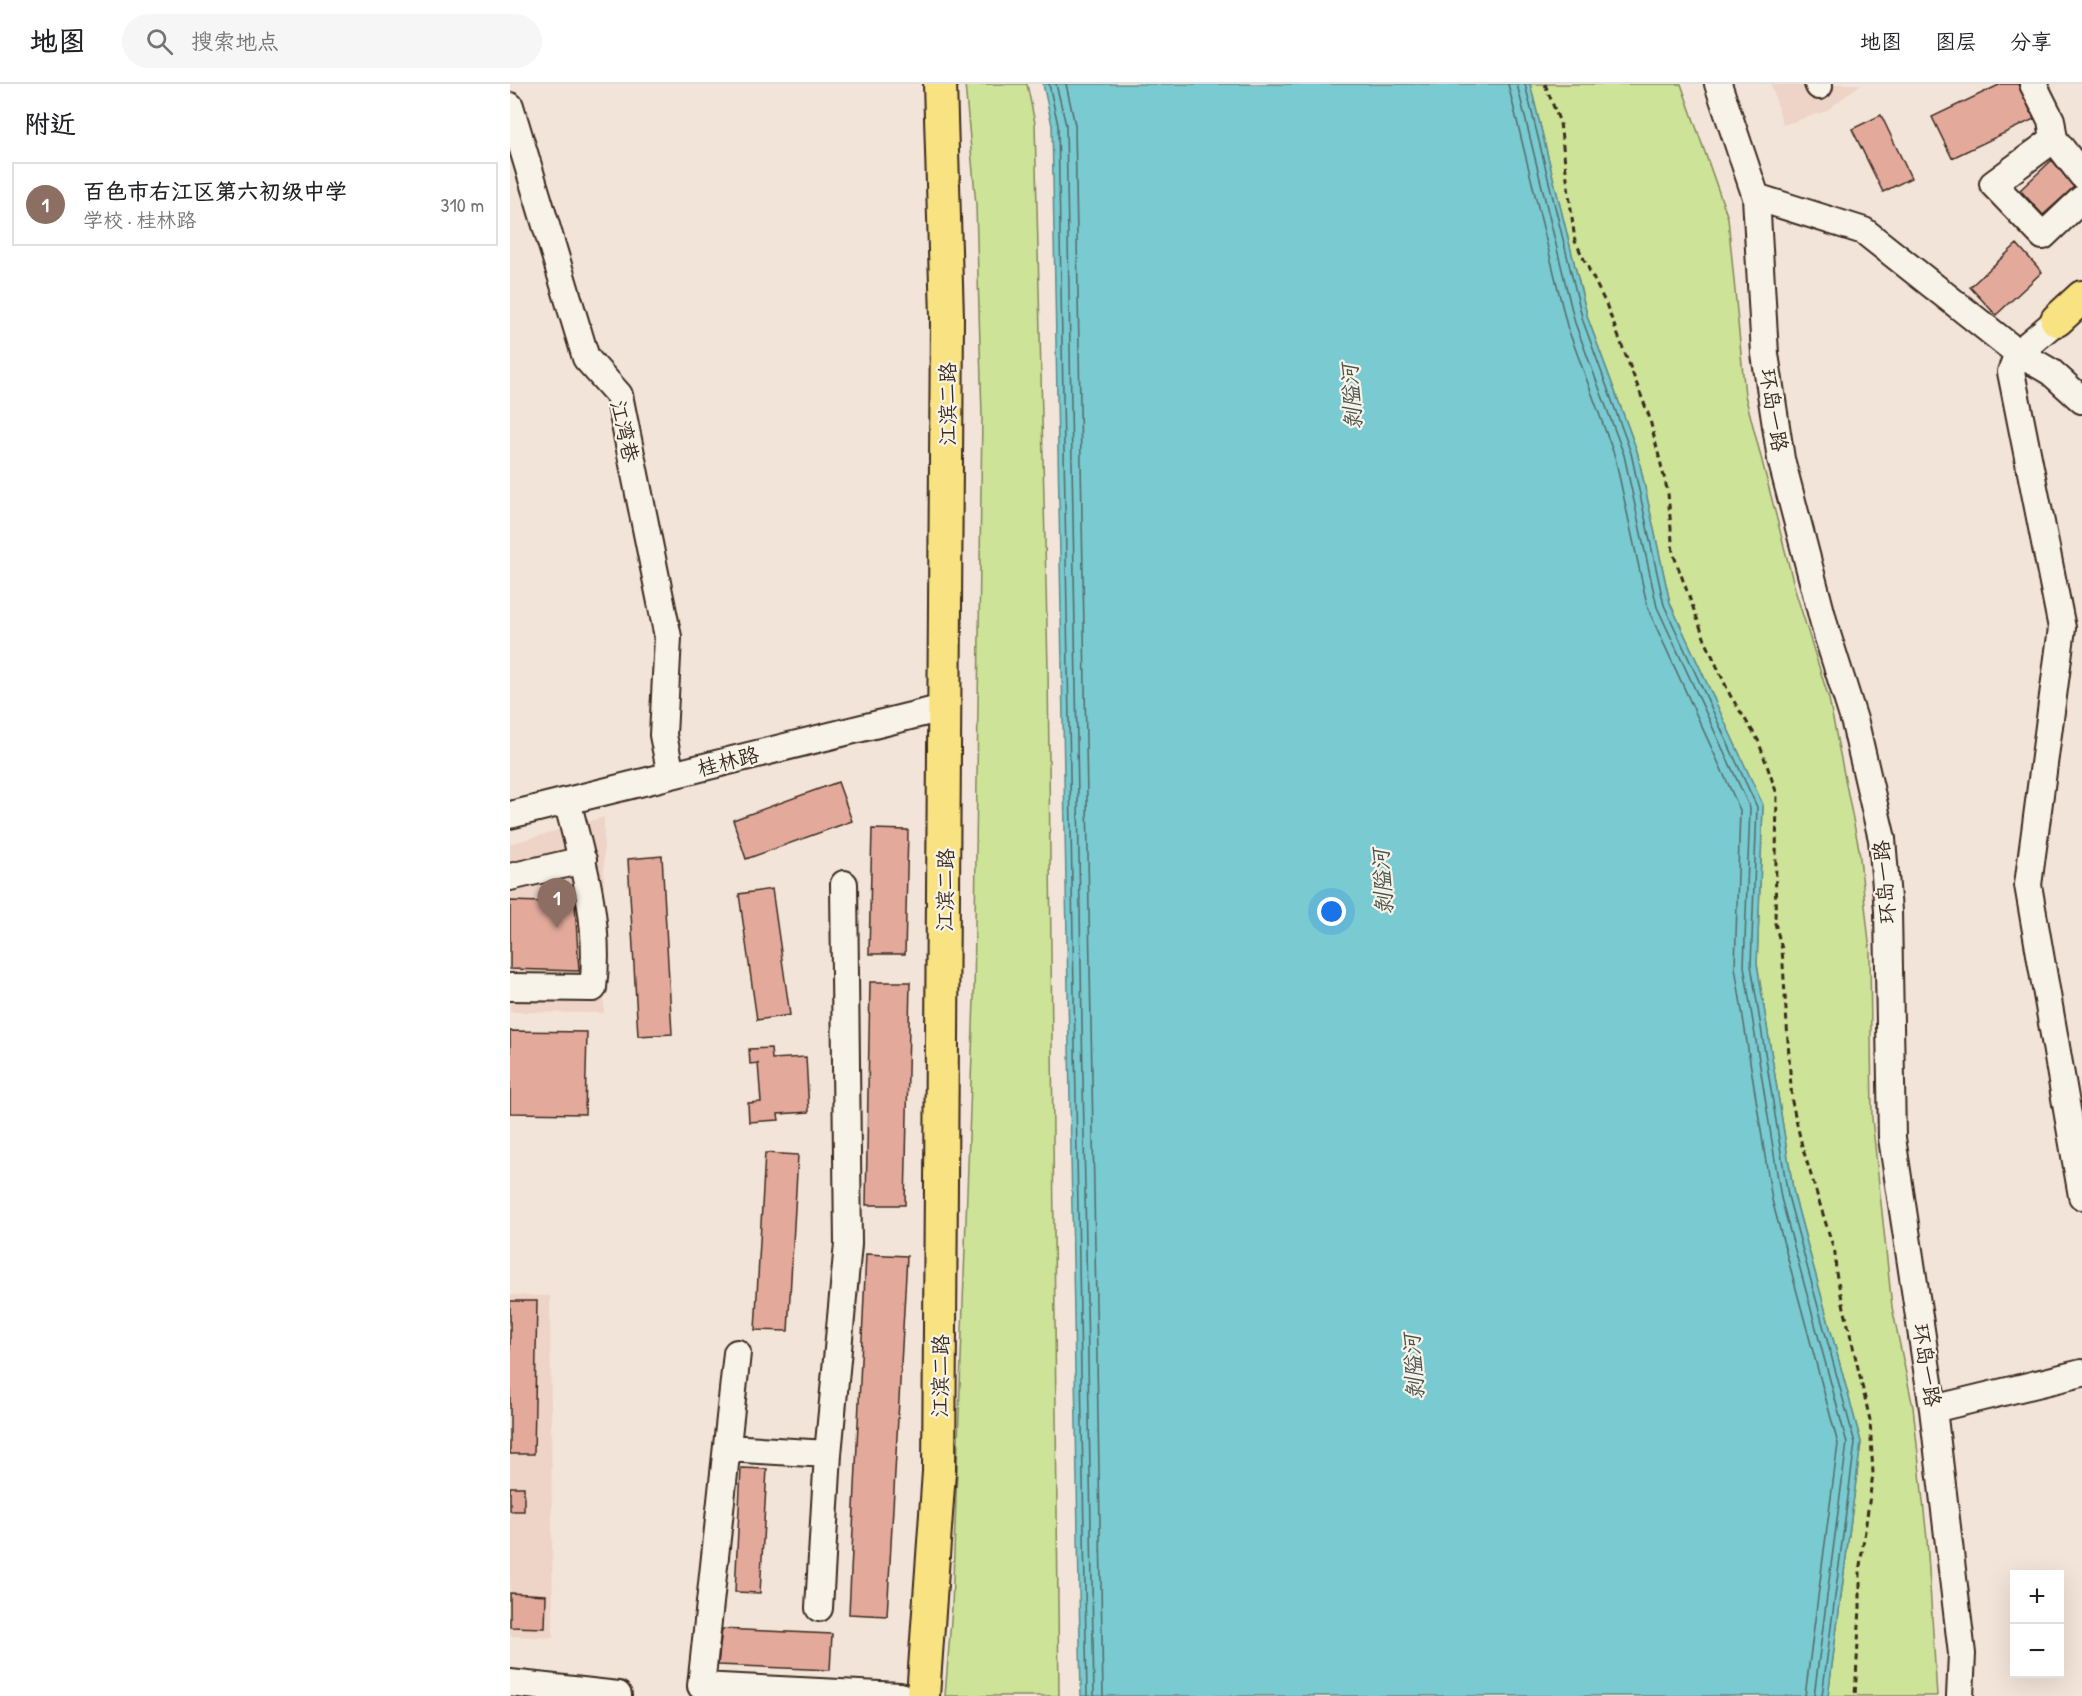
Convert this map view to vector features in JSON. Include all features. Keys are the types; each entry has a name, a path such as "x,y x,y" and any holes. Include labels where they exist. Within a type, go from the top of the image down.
{"main road":[{"name":"江滨二路","path":"922,1696 939,1472 947,707 947,317 940,84"},
{"path":"2070,320 2082,297"}],"street":[{"name":"环岛一路","path":"1718,84 1756,197 1765,354 1781,459 1826,631 1855,723 1882,839 1888,911 1892,1138 1934,1409 1962,1654 1960,1696"},
{"path":"2033,84 2051,120 2055,139 2082,175"},
{"name":"江湾巷","path":"510,106 586,358 619,395 668,637 663,735 671,775"},
{"path":"2055,139 1993,184 2043,236 2078,211"},
{"path":"1756,197 1864,231 2018,353 2051,372 2082,400"},
{"path":"2070,320 2018,353 2011,372 2061,628 2028,885 2082,1196"},
{"name":"桂林路","path":"510,815 947,707"},
{"path":"510,987 593,988 595,972 590,887 567,801"},
{"path":"510,877 583,860"},
{"path":"819,1608 828,1454 848,1245 844,884"},
{"path":"737,1353 701,1686 900,1696"},
{"path":"1934,1409 2082,1373"},
{"path":"727,1448 828,1454"},
{"path":"510,1683 618,1695"}],"path":[{"path":"1545,84 1560,123 1575,241 1606,304 1649,416 1668,493 1673,553 1705,640 1730,695 1758,740 1777,794 1775,923 1782,949 1792,1102 1802,1146 1835,1252 1836,1273 1870,1420 1873,1474 1860,1566 1855,1696"}],"shaded area":[{"path":"1771,84 1861,84 1826,111 1783,125"},
{"path":"604,817 604,1013 510,1012 510,844"},
{"path":"510,1295 550,1296 553,1638 510,1636"}],"green space":[{"path":"965,84 1027,84 1035,123 1048,668 1059,1696 945,1696 952,1608 974,999 982,416 976,205"},
{"path":"1530,84 1681,84 1728,218 1745,395 1796,593 1829,699 1859,849 1870,952 1872,1118 1892,1307 1913,1407 1927,1539 1937,1696 1828,1696 1861,1442 1794,1195 1757,964 1763,806 1670,603 1637,451 1588,319"}],"water":[{"name":"剥隘河","path":"1043,84 1530,84 1588,319 1637,451 1670,603 1763,805 1757,964 1794,1195 1861,1442 1828,1696 1081,1696 1052,125"}],"building":[{"path":"2001,84 2018,84 2034,119 1952,158 1932,117"},
{"path":"1881,115 1911,178 1883,192 1852,129"},
{"path":"2052,160 2074,187 2043,215 2020,190"},
{"path":"2017,244 2042,272 1996,315 1970,287"},
{"path":"838,782 852,821 746,859 733,820"},
{"path":"872,829 908,830 905,954 869,954"},
{"path":"662,856 672,1034 638,1036 628,859"},
{"path":"772,889 790,1015 757,1020 739,894"},
{"path":"510,901 575,903 579,971 510,969"},
{"path":"870,982 910,982 905,1205 866,1205"},
{"path":"510,1031 587,1032 585,1114 510,1113"},
{"path":"771,1048 772,1059 806,1057 809,1112 778,1114 779,1120 749,1122 748,1103 761,1102 758,1063 750,1064 749,1049"},
{"path":"765,1153 798,1155 788,1331 755,1330"},
{"path":"866,1254 907,1256 887,1616 849,1614"},
{"path":"510,1301 537,1301 534,1454 510,1454"},
{"path":"741,1468 767,1469 760,1593 735,1592"},
{"path":"510,1487 524,1487 524,1511 510,1511"},
{"path":"510,1593 546,1595 545,1628 510,1627"},
{"path":"722,1629 832,1634 830,1670 718,1665"}],"place":[{"name":"百色市右江区第六初级中学","path":"557,928"}]}
